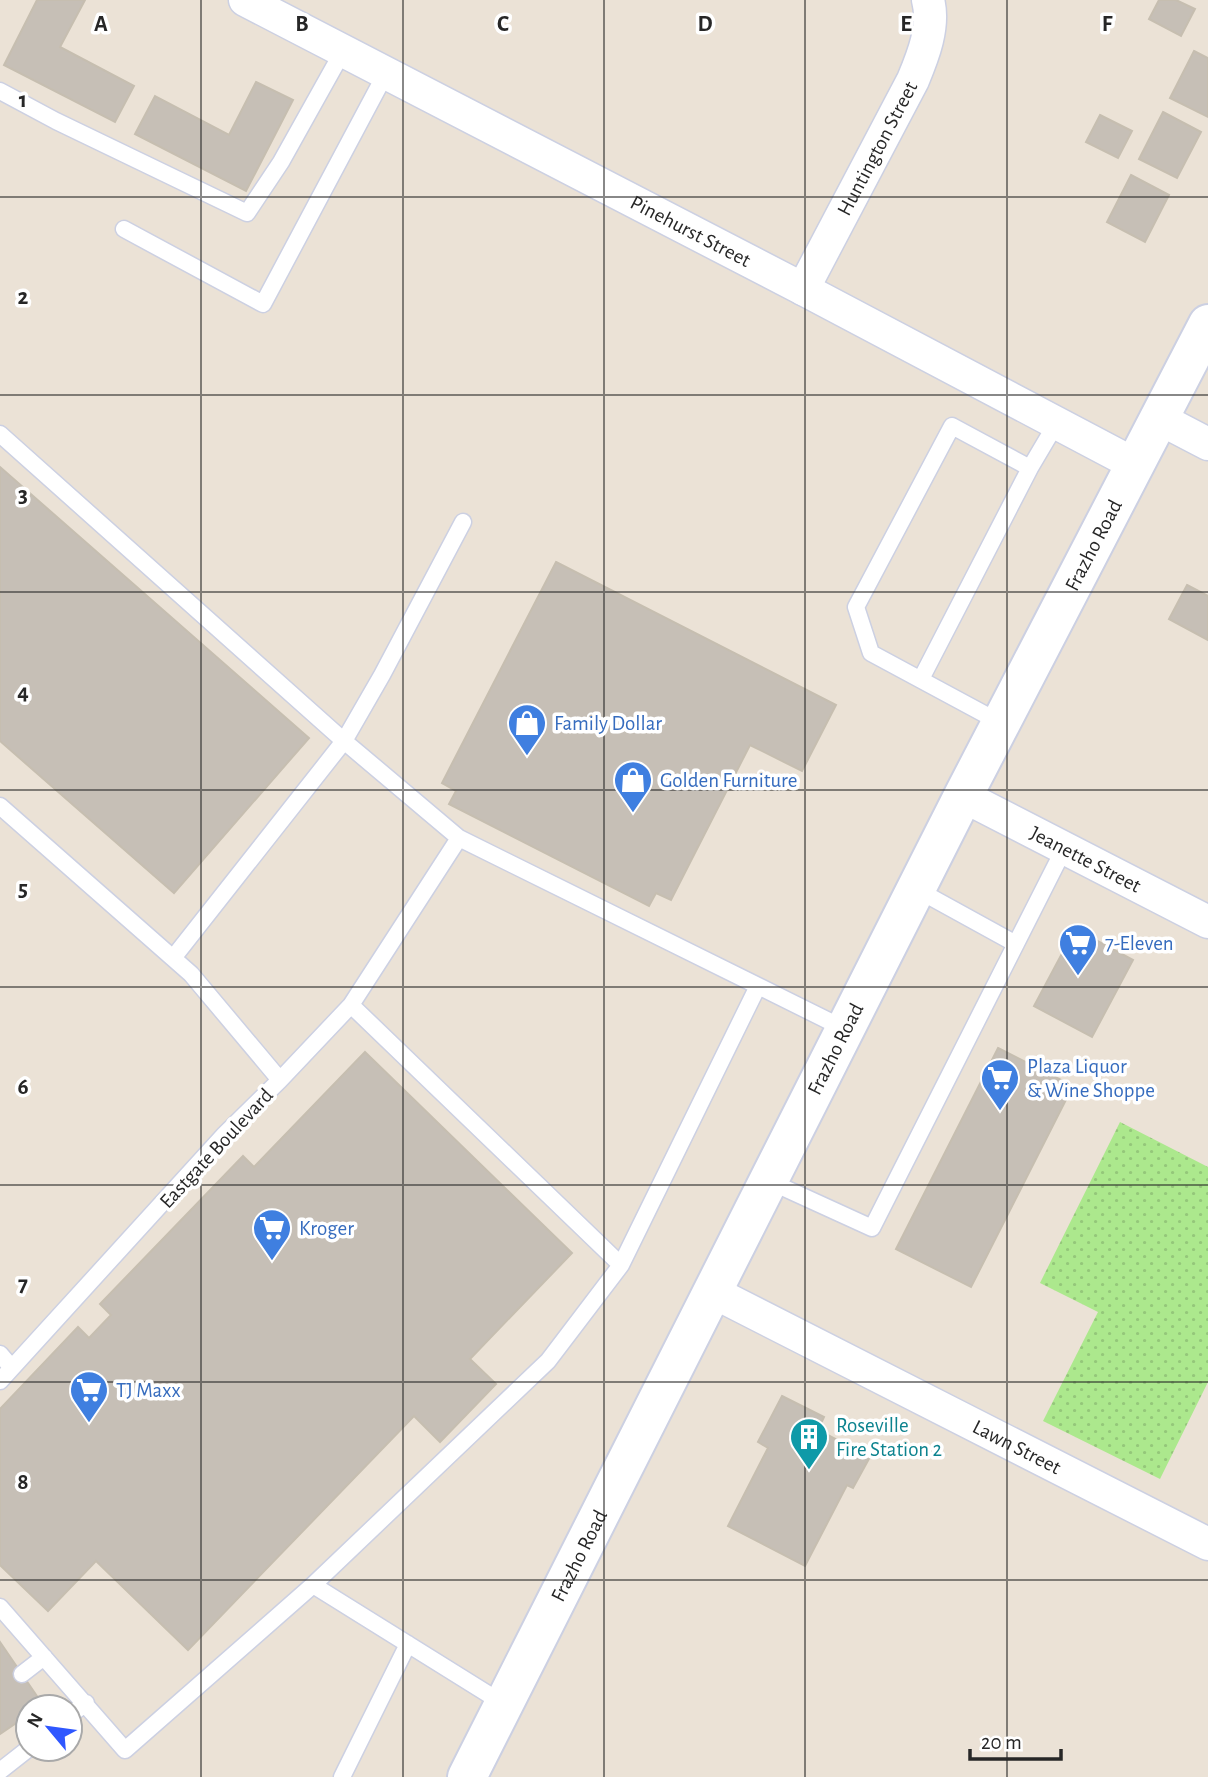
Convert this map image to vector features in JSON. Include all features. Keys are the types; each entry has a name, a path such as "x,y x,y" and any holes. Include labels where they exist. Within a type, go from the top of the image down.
{"street":[{"name":"Pinehurst Street","path":"245,0 1136,465"},
{"name":"Huntington Street","path":"803,289 913,80 928,33 928,0"},
{"name":"Frazho Road","path":"467,1777 963,796 1208,324"},
{"path":"1160,419 1208,444"},
{"name":"Jeanette Street","path":"963,796 1208,922"},
{"name":"Lawn Street","path":"713,1292 1208,1544"}],"lane":[{"path":"0,91 247,213 281,162 343,51"},
{"path":"124,229 262,304 386,73"},
{"path":"921,679 1030,468 1056,424"},
{"path":"1001,723 871,653 856,607 951,426 1030,468"},
{"path":"0,434 344,741 459,838 846,1030"},
{"path":"173,958 344,741 463,522"},
{"name":"Eastgate Boulevard","path":"0,806 191,974 280,1080 225,1134 0,1381"},
{"path":"280,1080 351,1005 459,838"},
{"path":"769,1181 872,1228 1064,849"},
{"path":"916,889 1016,944"},
{"path":"3,1616 86,1703 125,1750 313,1585 548,1362 621,1265 758,986"},
{"path":"351,1005 621,1265"},
{"path":"0,1354 12,1368"},
{"path":"313,1585 505,1704"},
{"path":"342,1777 408,1644"},
{"path":"22,1674 44,1657"},
{"path":"0,1771 14,1760"}],"green space":[{"path":"1120,1122 1208,1167 1208,1382 1160,1479 1043,1421 1098,1312 1040,1283"}],"building":[{"path":"37,0 85,0 60,47 134,86 115,122 4,65"},
{"path":"1159,0 1176,0 1195,9 1181,36 1149,19"},
{"path":"1194,51 1208,58 1208,117 1170,98"},
{"path":"256,82 293,100 246,191 135,134 155,96 229,135"},
{"path":"1163,112 1201,132 1177,178 1139,159"},
{"path":"1100,115 1132,131 1118,158 1086,142"},
{"path":"1131,175 1169,195 1145,242 1107,222"},
{"path":"0,467 309,738 174,893 0,741"},
{"path":"556,562 836,705 802,771 750,745 671,900 656,893 649,906 449,804 456,791 442,783"},
{"path":"1187,585 1208,596 1208,640 1169,619"},
{"path":"1075,929 1133,960 1092,1037 1034,1006"},
{"path":"998,1048 1073,1086 971,1287 896,1249"},
{"path":"365,1052 572,1253 470,1359 496,1384 440,1442 414,1416 188,1650 96,1561 48,1611 0,1565 0,1409 78,1327 89,1338 111,1315 100,1304 243,1156 254,1167"},
{"name":"Roseville Fire Station 2","path":"782,1396 824,1417 818,1430 870,1457 853,1488 847,1485 805,1566 728,1526 768,1448 758,1442"},
{"path":"0,1642 35,1693 14,1693 14,1724 0,1734"}],"place":[{"name":"Family Dollar","path":"527,757"},
{"name":"Golden Furniture","path":"633,814"},
{"name":"7-Eleven","path":"1078,977"},
{"name":"Plaza Liquor & Wine Shoppe","path":"1000,1112"},
{"name":"Kroger","path":"272,1262"},
{"name":"TJ Maxx","path":"89,1424"},
{"name":"Roseville Fire Station 2","path":"809,1471"}]}
